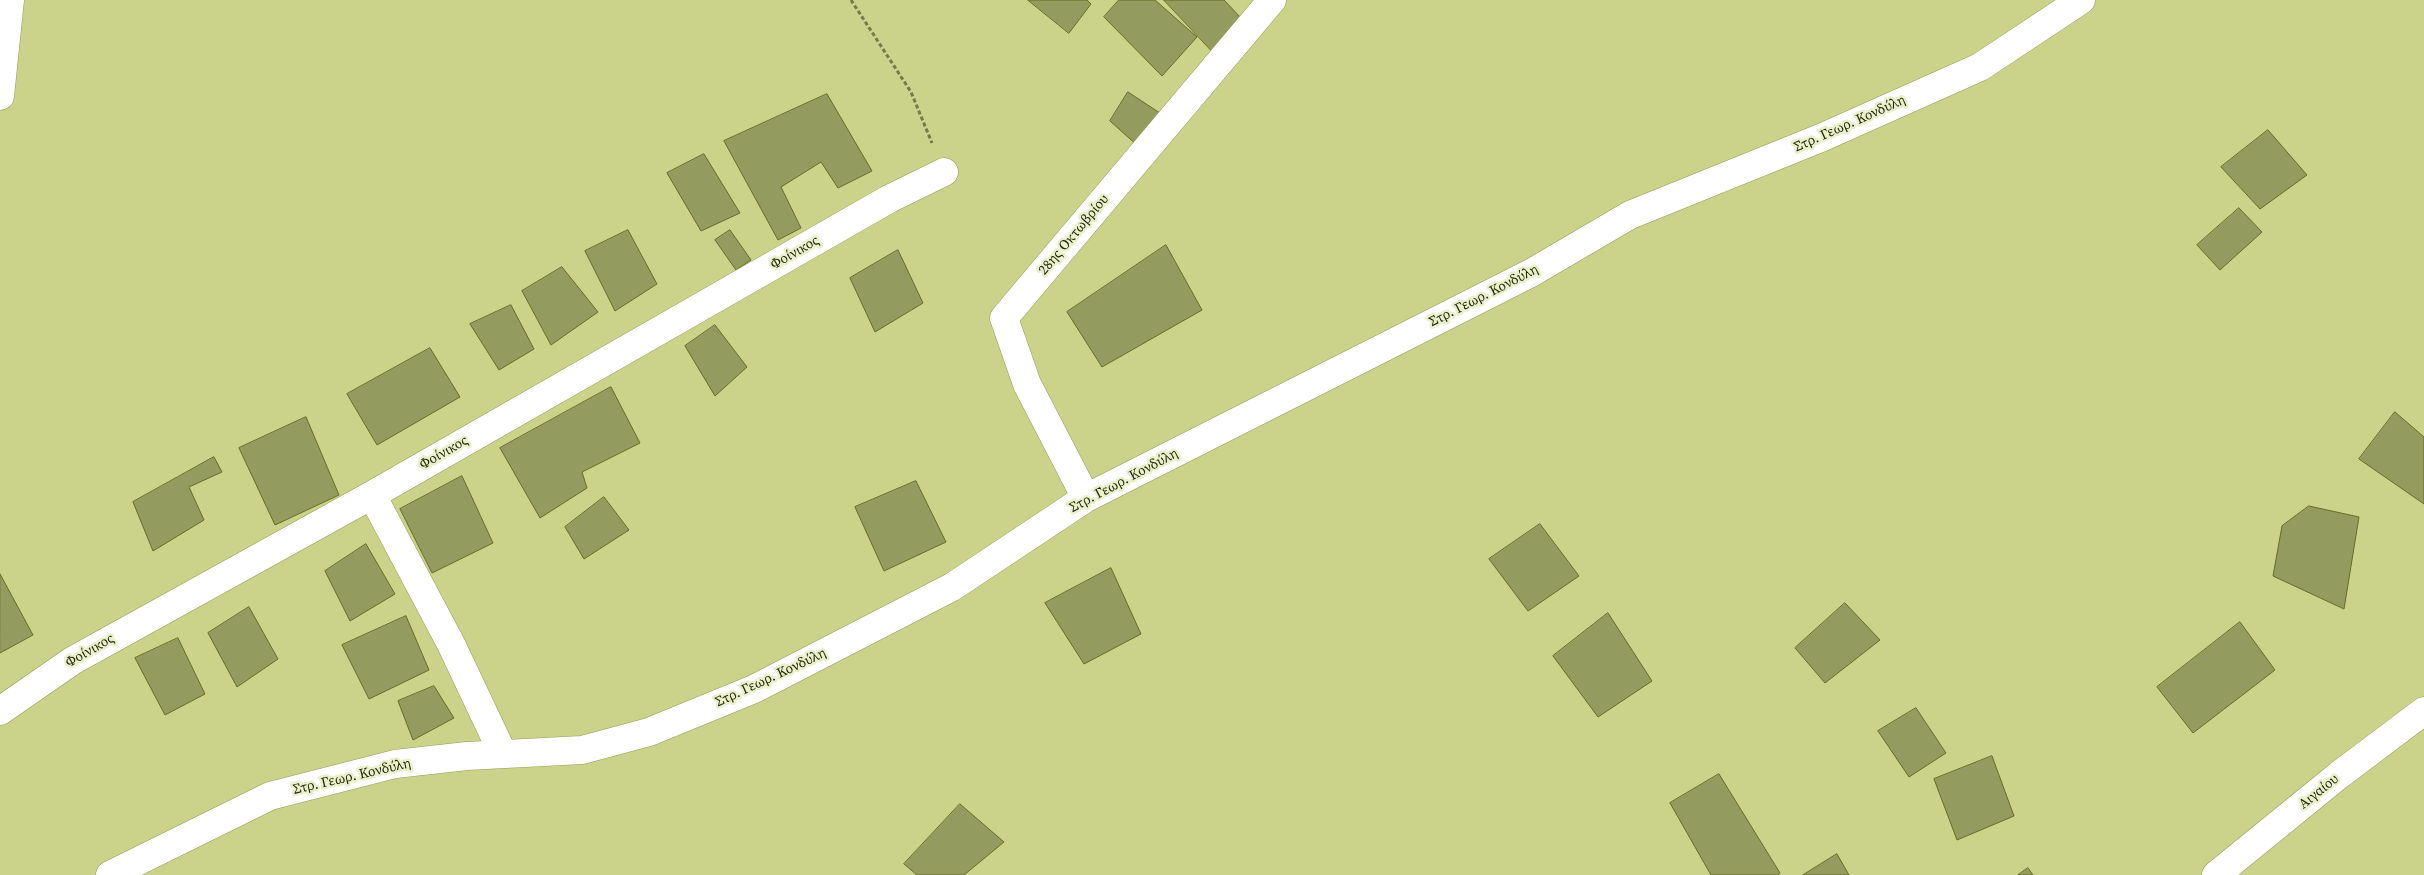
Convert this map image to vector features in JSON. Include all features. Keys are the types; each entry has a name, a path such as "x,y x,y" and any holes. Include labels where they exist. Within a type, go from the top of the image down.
{"street":[{"path":"0,96 10,0"},
{"name":"28ης Οκτωβρίου","path":"1086,498 1027,384 1004,318 1272,0"},
{"name":"Στρ. Γεωρ. Κονδύλη","path":"110,875 270,796 395,764 467,756 582,750 649,732 754,689 952,587 1086,498 1531,273 1630,215 1822,137 1980,67 2081,0"},
{"name":"Φοίνικος","path":"0,711 72,661 372,495 890,199 944,172"},
{"path":"372,495 451,644 503,754"},
{"name":"Αιγαίου","path":"2216,875 2339,775 2424,711"}],"path":[{"path":"851,0 910,92 944,172"}],"building":[{"path":"1028,0 1087,0 1091,4 1069,33"},
{"path":"1119,0 1155,0 1197,37 1162,76 1104,17"},
{"path":"1164,0 1224,0 1241,18 1212,51"},
{"path":"1128,92 1166,117 1139,147 1110,121"},
{"path":"827,94 872,171 838,188 821,162 781,187 801,228 778,240 724,141"},
{"path":"2268,130 2307,175 2260,209 2221,167"},
{"path":"704,154 740,213 701,231 667,173"},
{"path":"2239,208 2262,232 2220,270 2197,245"},
{"path":"628,230 657,284 615,311 585,251"},
{"path":"730,230 751,260 736,270 715,240"},
{"path":"1166,245 1202,310 1102,367 1067,312"},
{"path":"898,250 923,303 875,332 850,278"},
{"path":"562,267 598,312 551,345 522,291"},
{"path":"511,305 534,349 499,370 470,324"},
{"path":"715,325 747,367 715,396 685,346"},
{"path":"430,348 460,397 377,445 347,394"},
{"path":"611,387 640,443 582,472 587,488 540,518 500,448"},
{"path":"2395,412 2424,437 2424,504 2359,459"},
{"path":"306,417 339,495 275,525 239,448"},
{"path":"214,457 222,472 189,487 204,520 153,551 133,502"},
{"path":"462,476 493,543 432,573 400,509"},
{"path":"916,481 946,542 884,571 855,507"},
{"path":"604,497 629,530 584,559 565,527"},
{"path":"2309,506 2359,517 2344,609 2273,576 2282,526"},
{"path":"1540,524 1579,576 1528,611 1489,559"},
{"path":"366,544 395,594 350,621 325,571"},
{"path":"1111,568 1141,634 1084,664 1045,603"},
{"path":"0,574 33,635 0,653"},
{"path":"1845,603 1880,640 1825,683 1795,648"},
{"path":"249,607 278,659 237,687 208,633"},
{"path":"1608,613 1652,681 1598,717 1553,656"},
{"path":"406,616 429,670 369,699 342,645"},
{"path":"2240,622 2275,670 2193,733 2157,687"},
{"path":"178,638 205,694 165,715 135,658"},
{"path":"434,686 454,718 413,740 398,701"},
{"path":"1916,708 1946,753 1909,777 1878,731"},
{"path":"1992,756 2014,816 1957,840 1934,779"},
{"path":"1719,774 1780,873 1778,875 1711,875 1670,803"},
{"path":"960,804 1004,842 964,875 917,875 904,864"},
{"path":"1837,854 1849,875 1803,875"},
{"path":"2028,868 2033,875 2018,875"}]}
